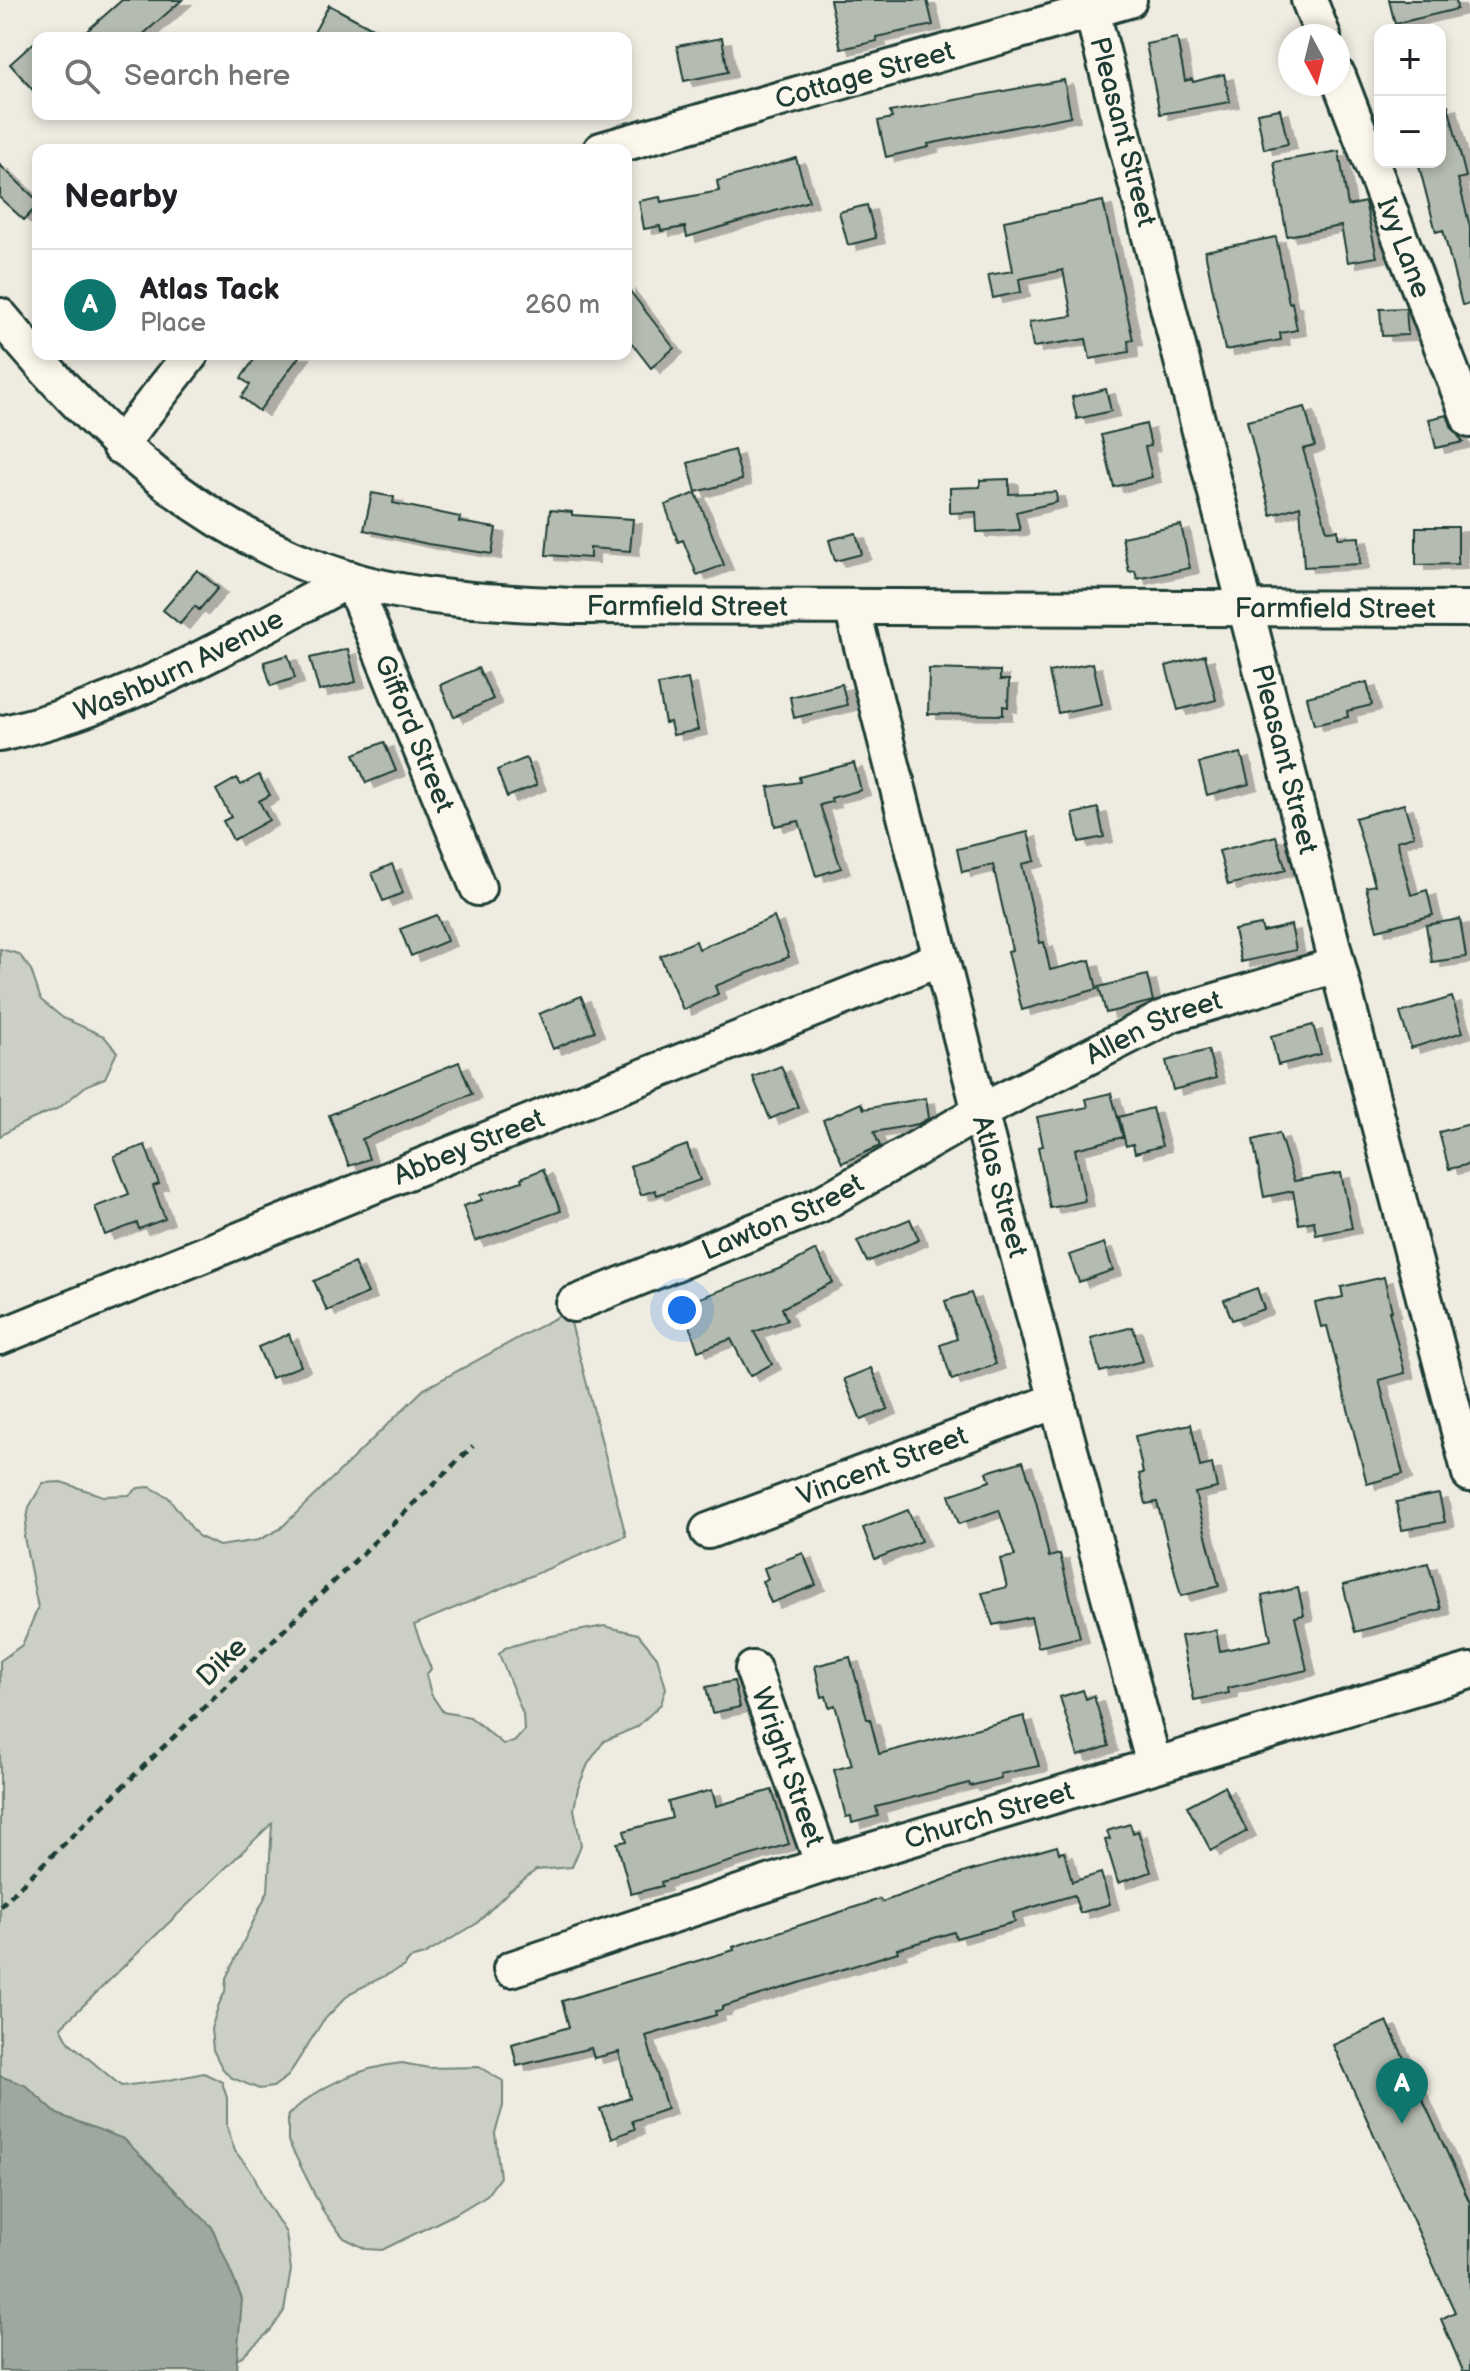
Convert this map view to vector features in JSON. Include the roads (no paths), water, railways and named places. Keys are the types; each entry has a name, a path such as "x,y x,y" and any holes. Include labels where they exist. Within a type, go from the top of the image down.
{"street":[{"name":"Cottage Street","path":"621,144 1090,5 1129,0"},
{"path":"1309,0 1318,24"},
{"name":"Pleasant Street","path":"1090,5 1470,1474"},
{"name":"Ivy Lane","path":"1346,96 1470,420"},
{"name":"Farmfield Street","path":"0,316 32,353"},
{"name":"Farmfield Street","path":"38,360 119,446 183,495 252,538 317,568 404,592 514,603 1470,609"},
{"path":"119,446 186,360"},
{"name":"Washburn Avenue","path":"0,734 68,716 148,684 351,579"},
{"name":"Gifford Street","path":"351,579 478,888"},
{"name":"Atlas Street","path":"852,607 940,959 1154,1765"},
{"name":"Abbey Street","path":"0,1337 940,959"},
{"name":"Allen Street","path":"980,1112 1172,1014 1337,965"},
{"name":"Lawton Street","path":"574,1304 819,1205 980,1112"},
{"name":"Vincent Street","path":"708,1531 1058,1400"},
{"name":"Wright Street","path":"753,1669 823,1865"},
{"name":"Church Street","path":"511,1969 823,1865 1470,1671"}],"place":[{"name":"Atlas Tack","path":"1402,2124"}]}
